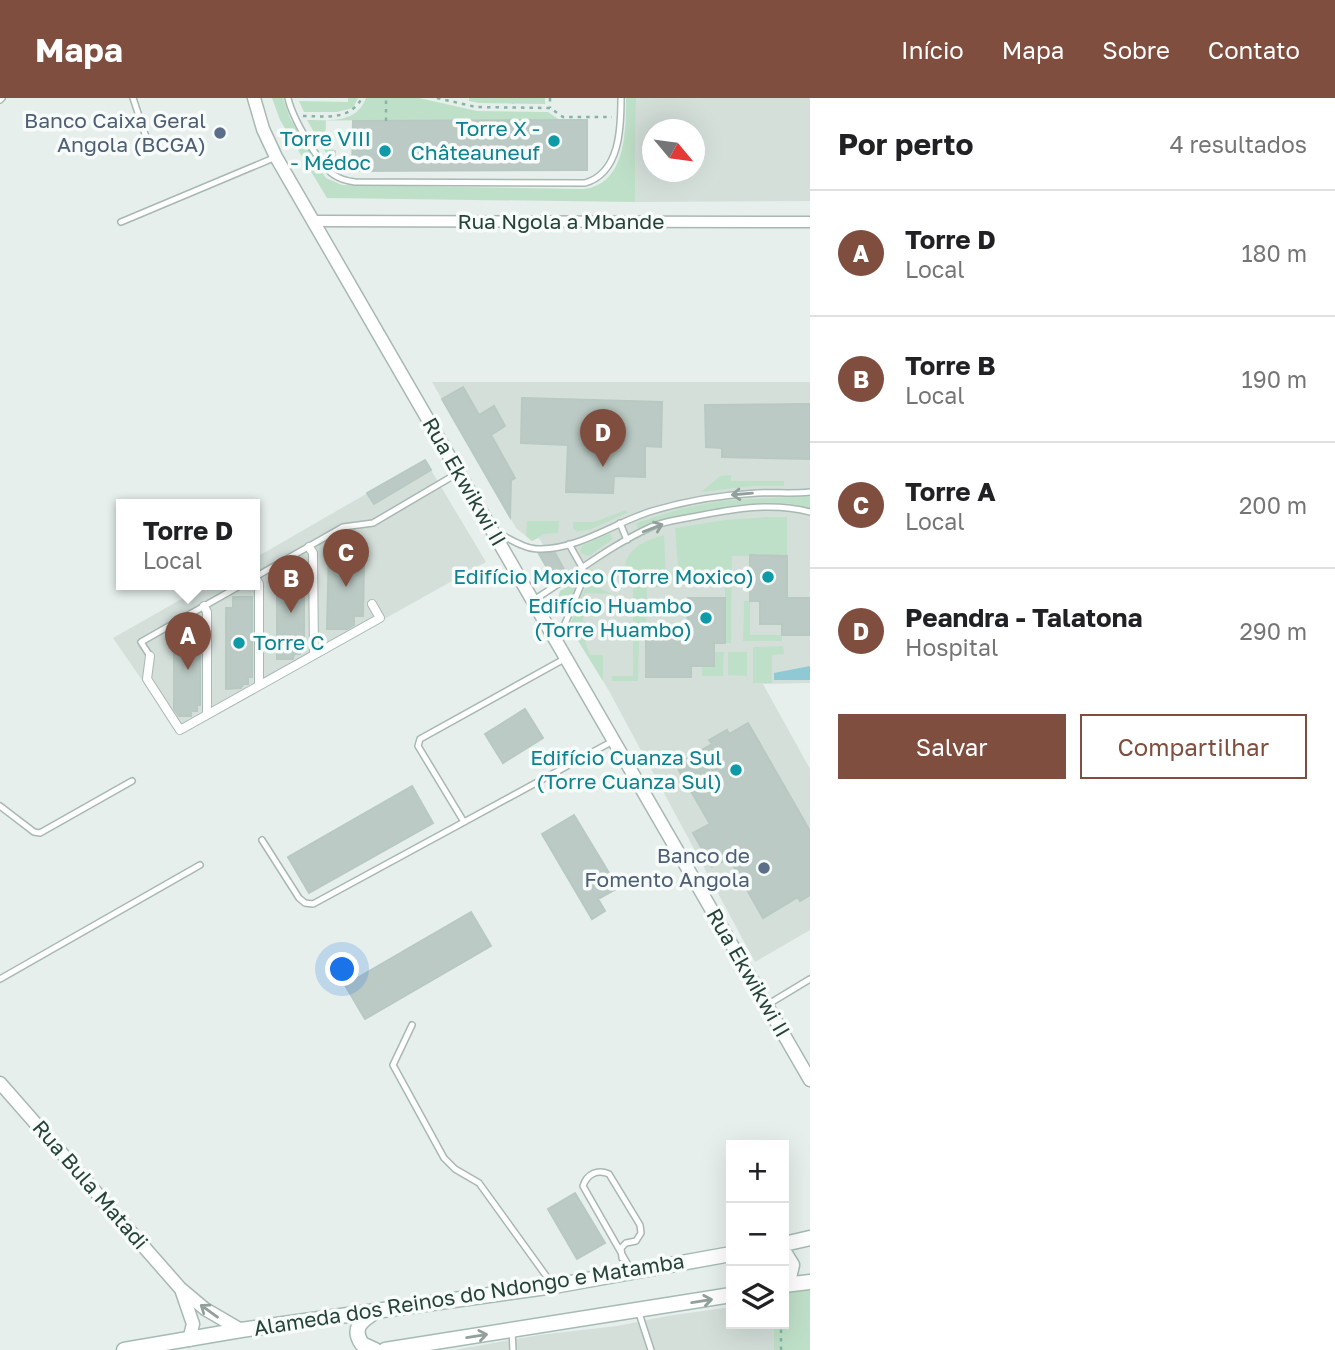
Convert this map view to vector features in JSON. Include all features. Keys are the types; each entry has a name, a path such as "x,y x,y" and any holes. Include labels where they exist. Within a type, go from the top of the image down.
{"main road":[{"path":"789,1243 810,1238"},
{"name":"Alameda dos Reinos do Ndongo e Matamba","path":"124,1350 554,1286 726,1255"},
{"path":"789,1260 792,1265 789,1278"},
{"path":"789,1284 810,1282"},
{"name":"Alameda dos Reinos do Ndongo e Matamba","path":"385,1350 726,1296"},
{"path":"375,1350 362,1344 357,1333 363,1319 377,1312"}],"street":[{"name":"Rua Ekwikwi II","path":"254,98 262,129 276,157 766,1005 808,1071"},
{"name":"Rua Ngola a Mbande","path":"313,221 810,222"},
{"path":"309,547 313,553 314,654"},
{"path":"259,590 259,684"},
{"path":"150,656 147,679 180,730 380,618 372,604"},
{"path":"204,606 207,612 207,713"},
{"name":"Rua Bula Matadi","path":"0,1083 180,1288 211,1313 241,1331"},
{"name":"Rua Bula Matadi","path":"180,1288 193,1324 189,1340"}],"lane":[{"path":"133,98 146,137"},
{"path":"288,98 295,116 324,166 343,180 573,183 593,180 608,165 620,135 621,98"},
{"path":"121,222 276,157"},
{"path":"260,574 343,527 373,523 458,473"},
{"path":"491,530 537,550 569,544 653,511 721,496 810,492"},
{"path":"532,600 626,540 654,526 714,512 765,507 810,512"},
{"path":"620,523 626,540"},
{"path":"557,643 584,577 583,569 569,544"},
{"path":"150,656 141,642 232,590"},
{"path":"464,822 418,746 420,739 566,658"},
{"path":"262,841 299,898 313,904 613,741"},
{"path":"0,806 34,832 40,833 132,781"},
{"path":"0,979 200,865"},
{"path":"766,1005 810,979"},
{"path":"412,1026 393,1065 400,1080 444,1158 455,1169 478,1183 554,1286"},
{"path":"622,1258 621,1248 625,1243 636,1241 642,1233 609,1174 592,1174 586,1178 583,1186 622,1258 632,1272"},
{"path":"638,1310 651,1350"},
{"path":"512,1330 513,1350"},
{"path":"642,1350 646,1341"}],"path":[{"path":"295,116 348,113 355,110 362,98"},
{"path":"386,98 386,121"},
{"path":"436,98 476,107 550,108 563,117 621,117"},
{"path":"550,98 550,108"},
{"path":"780,1350 781,1329"}],"shaded area":[{"path":"636,98 810,98 810,201 635,202"},
{"path":"432,382 810,382 810,683 763,684 810,769 810,930 755,962 609,691 569,626 577,608 539,538 532,541 516,528"},
{"path":"425,460 486,562 179,734 113,638 197,590 260,590 260,555"},
{"path":"726,1308 726,1329 774,1329 774,1350 454,1350 539,1335 617,1326"}],"green space":[{"path":"272,98 283,98 290,118 321,171 326,178 342,185 583,189 608,178 616,167 624,140 626,98 636,98 635,202 327,198 280,120"},
{"path":"348,98 358,98 353,108 337,112 304,112 299,101 348,102"},
{"path":"366,98 419,98 477,111 548,112 561,121 330,120 341,119 356,112"},
{"path":"469,98 545,98 545,104 479,103 469,101"},
{"path":"307,120 326,120 325,149 336,150 336,159 330,160"},
{"path":"731,475 731,481 784,481 784,486 754,486 701,492 720,476"},
{"path":"810,496 810,509 792,504 748,504 677,517 638,529 636,523 680,509 720,501"},
{"path":"626,510 627,513 591,529 577,532 573,528 573,522 594,522"},
{"path":"787,517 787,556 732,556 731,643 725,643 725,580 679,580 675,528"},
{"path":"527,521 559,521 558,533 544,534 532,541 526,536"},
{"path":"610,533 613,539 589,556 581,554 583,545"},
{"path":"664,535 666,582 661,587 647,587 646,639 639,640 638,681 612,681 612,676 633,676 633,575 624,574 627,558 642,543"},
{"path":"579,580 564,614 556,605 560,591"},
{"path":"588,582 612,594 585,593 585,640 590,655 603,655 603,681 569,626"},
{"path":"744,601 750,601 750,635 782,635 782,641 743,641"},
{"path":"783,646 784,654 772,655 772,683 753,683 753,647"},
{"path":"714,652 724,652 723,676 702,676 702,666 714,666"},
{"path":"728,652 747,652 747,676 728,675"},
{"path":"810,1288 810,1350 774,1350 774,1329 789,1329 789,1291"}],"water":[{"path":"810,666 810,680 774,680 774,673"}],"building":[{"path":"587,120 587,170 352,171 353,121"},
{"path":"463,387 479,415 494,406 505,426 491,435 515,478 511,480 510,517 442,399"},
{"path":"522,398 662,402 661,447 645,446 645,477 614,476 613,493 566,492 568,445 521,443"},
{"path":"810,404 810,459 722,457 722,448 706,447 705,405"},
{"path":"425,460 431,470 374,504 367,493"},
{"path":"337,537 359,537 359,565 364,565 363,616 354,616 354,625 347,629 327,629 329,544 337,544"},
{"path":"555,553 566,573 554,580 539,554"},
{"name":"Edifício Moxico (Torre Moxico)","path":"750,555 787,556 787,598 810,598 810,635 782,635 782,624 760,624 760,601 750,601"},
{"path":"285,568 304,568 304,648 300,648 300,654 294,654 293,659 277,659 277,578 285,578"},
{"name":"Torre C","path":"233,597 252,597 252,677 248,677 248,684 243,684 241,688 226,689 226,608 233,608"},
{"name":"Edifício Huambo (Torre Huambo)","path":"688,598 725,598 725,643 714,643 714,666 691,666 691,677 646,677 646,639 687,639"},
{"path":"182,625 200,625 200,705 197,705 197,711 191,711 191,716 179,716 174,709 174,635 182,635"},
{"path":"525,709 543,738 503,763 485,734"},
{"path":"748,723 810,831 810,895 800,901 798,897 763,918 729,858 712,867 693,833 710,824 676,765 712,744 709,740 727,730 729,734"},
{"path":"412,786 433,823 309,893 288,857"},
{"path":"574,815 618,888 598,899 605,911 592,919 542,834"},
{"path":"471,912 491,946 365,1019 345,985"},
{"path":"575,1193 605,1243 577,1259 548,1209"}],"place":[{"name":"Banco Caixa Geral Angola (BCGA)","path":"220,133"},
{"name":"Torre X - Châteauneuf","path":"554,141"},
{"name":"Torre VIII - Médoc","path":"385,151"},
{"name":"Peandra - Talatona","path":"603,467"},
{"name":"Edifício Moxico (Torre Moxico)","path":"768,577"},
{"name":"Torre A","path":"346,587"},
{"name":"Torre B","path":"291,613"},
{"name":"Edifício Huambo (Torre Huambo)","path":"706,618"},
{"name":"Torre C","path":"239,643"},
{"name":"Torre D","path":"188,670"},
{"name":"Edifício Cuanza Sul (Torre Cuanza Sul)","path":"736,770"},
{"name":"Banco de Fomento Angola","path":"764,868"}]}
